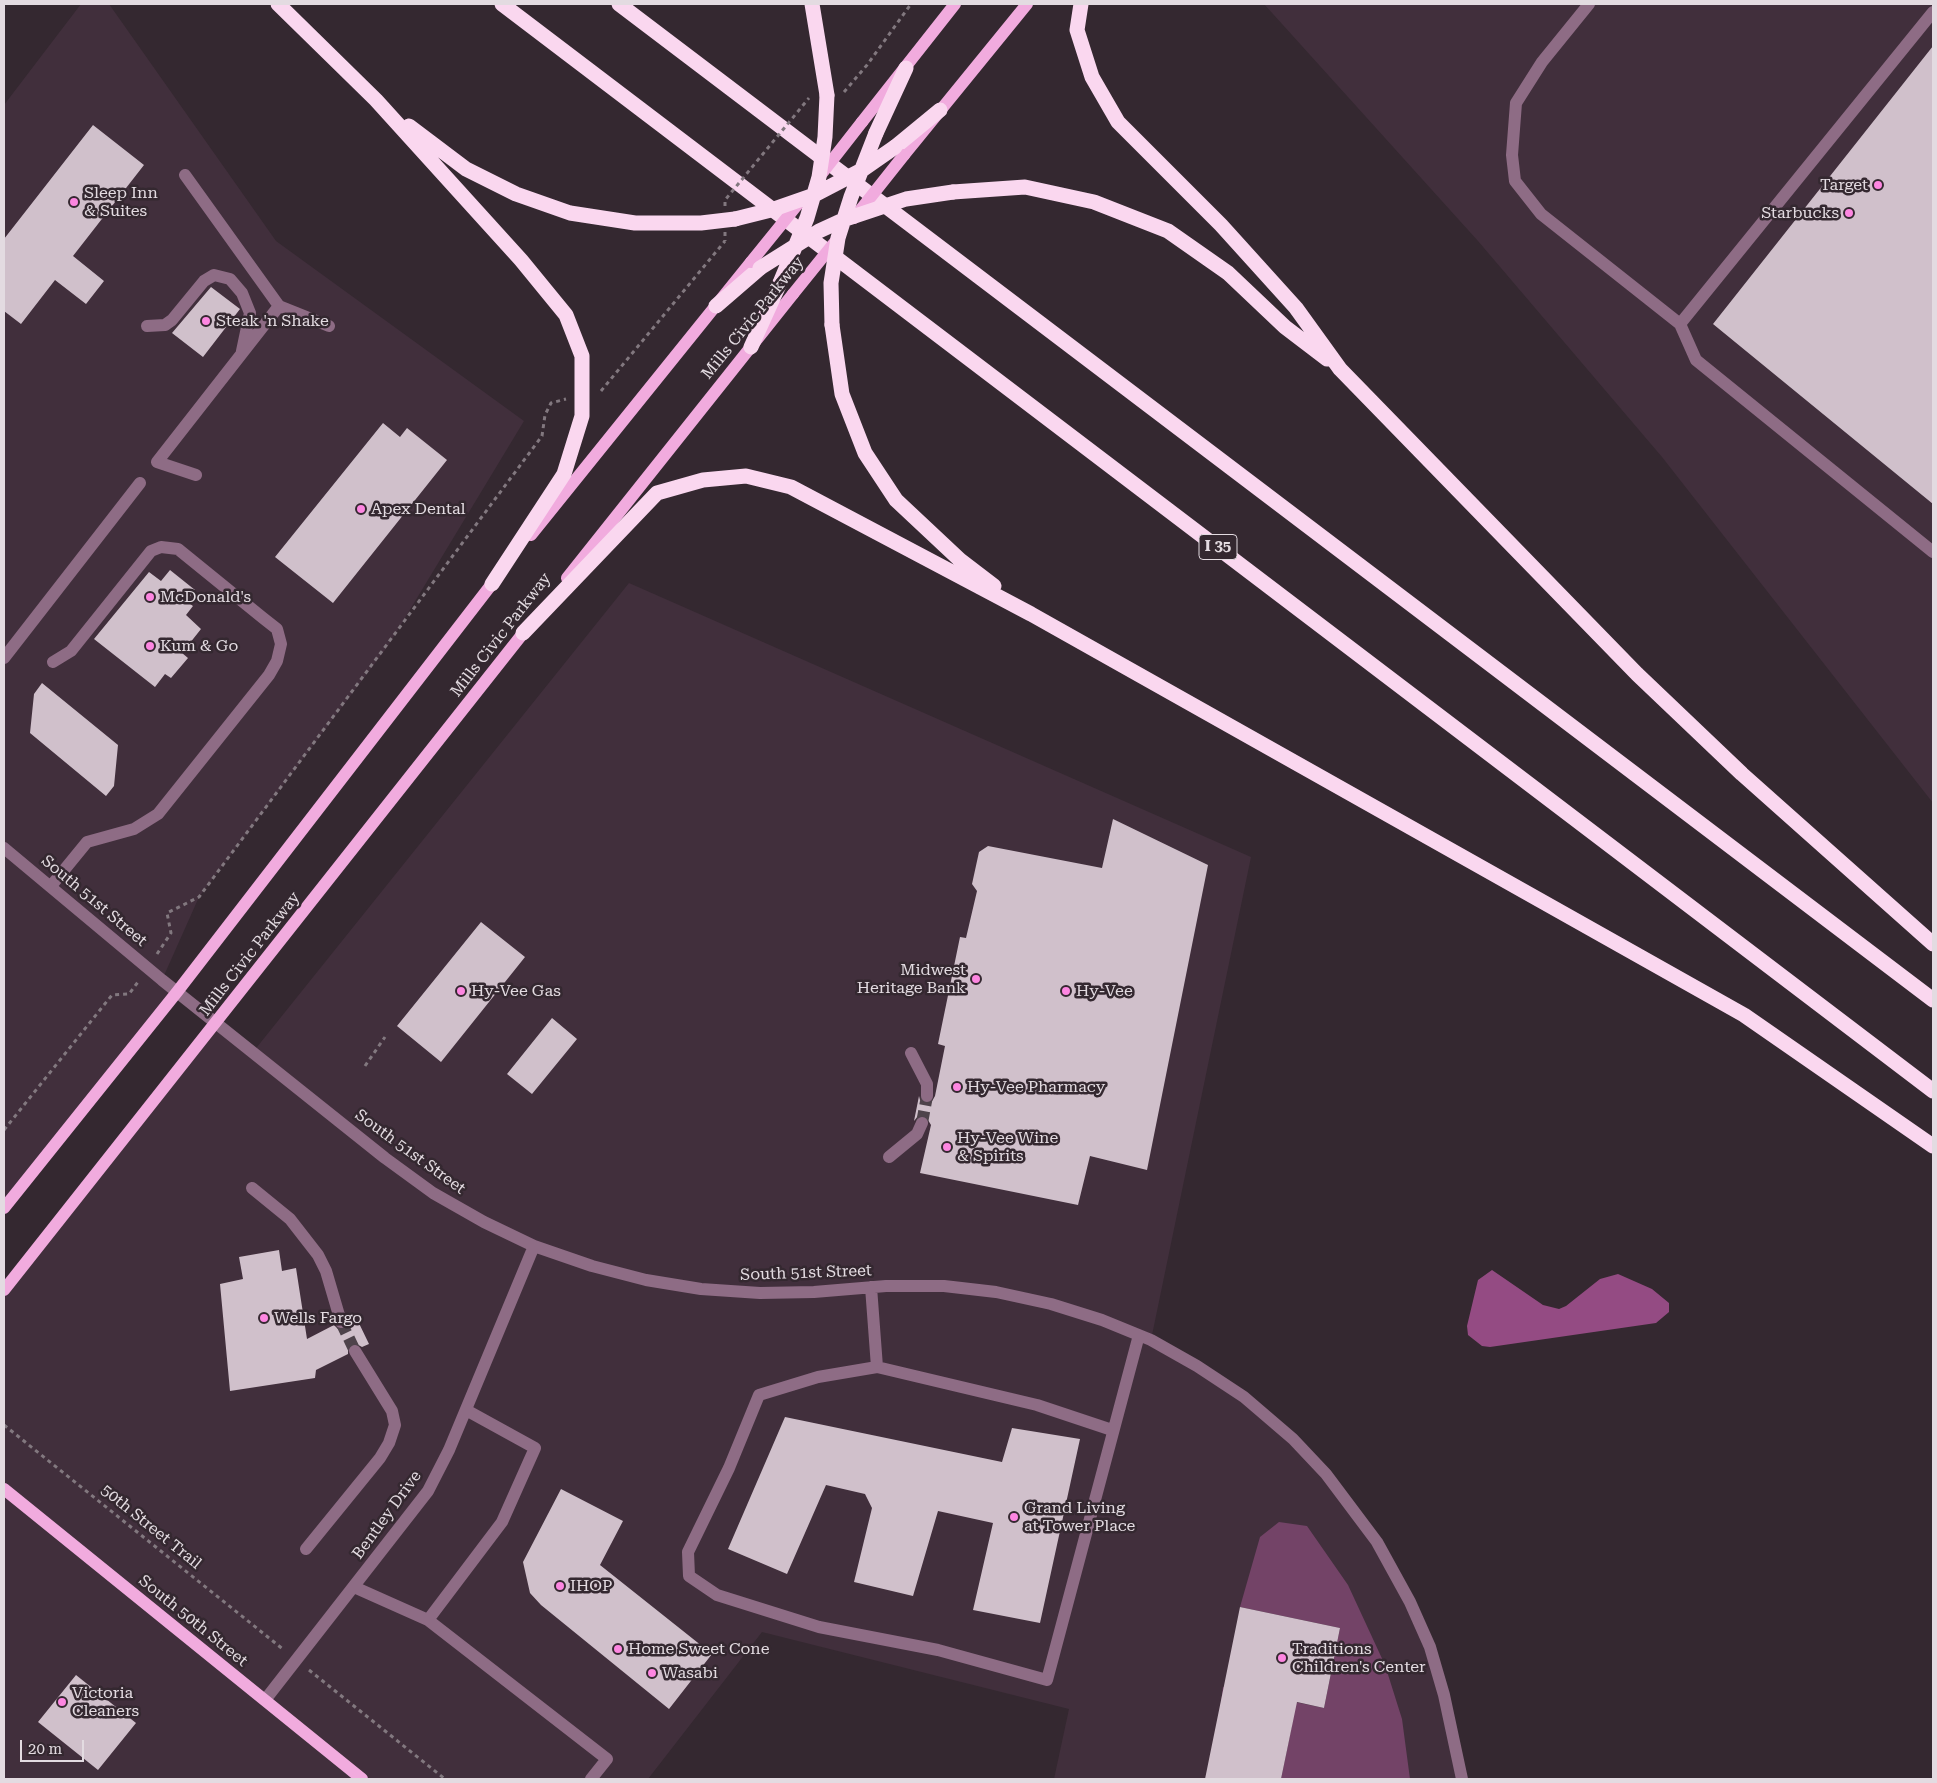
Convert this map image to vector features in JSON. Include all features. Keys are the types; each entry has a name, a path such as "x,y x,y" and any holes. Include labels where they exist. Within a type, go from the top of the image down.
{"highway":[{"path":"278,4 376,100 521,260 566,315 582,356 582,416 564,474 492,584"},
{"name":"I 35","path":"502,4 1933,1091"},
{"path":"618,4 1933,1000"},
{"path":"751,347 780,283 795,245 808,197 819,177 825,137 826,95 812,4"},
{"path":"1081,4 1077,30 1092,77 1118,122 1221,225 1296,308 1340,369 1636,674 1742,774 1933,944"},
{"path":"906,68 876,133 862,170 850,218 838,238 831,283 832,325 842,394 865,453 896,500 960,560 1031,614"},
{"path":"376,100 466,170 516,194 570,213 635,223 725,221 771,210 808,197 900,151 940,110"},
{"path":"716,306 756,265 850,218 906,199 953,192 1025,187 1094,202 1168,231 1228,273 1284,327 1340,369"},
{"path":"523,633 657,494 703,480 746,476 791,487 1031,614 1744,1014 1933,1146"}],"main road":[{"path":"819,177 955,4"},
{"path":"940,110 1027,4"},
{"path":"850,218 900,151"},
{"path":"756,265 808,197"},
{"name":"Mills Civic Parkway","path":"4,1290 838,238"},
{"path":"4,1208 177,992 492,584 716,306"},
{"name":"South 50th Street","path":"4,1488 362,1779"}],"street":[{"path":"1589,4 1542,62 1516,103 1512,155 1515,181 1541,214 1680,324 1696,360 1933,552"},
{"path":"1680,324 1933,12"},
{"path":"184,175 279,306 329,326"},
{"path":"147,326 165,325 172,320 204,281 214,275 230,279 242,293 250,314 242,353"},
{"path":"196,475 157,462 279,306"},
{"path":"4,658 140,483"},
{"path":"51,886 86,842 134,829 158,814 269,676 280,652 279,636 277,629 178,549 161,547 151,551 71,651 53,662"},
{"name":"South 51st Street","path":"4,848 177,992 385,1158 433,1192 484,1222 534,1246 592,1266 646,1280 701,1289 760,1293 814,1292 872,1287 944,1286 996,1292 1052,1304 1102,1320 1139,1335 1197,1366 1244,1397 1275,1423 1326,1474 1370,1531 1410,1602 1430,1647 1444,1694 1462,1779"},
{"path":"911,1053 927,1084 927,1096"},
{"path":"889,1157 917,1134 922,1123"},
{"path":"252,1188 290,1219 318,1255 326,1271 341,1322"},
{"name":"Bentley Drive","path":"265,1700 428,1491 449,1450 534,1246"},
{"path":"872,1287 877,1367"},
{"path":"1112,1430 1036,1405 877,1367 818,1378 759,1395 729,1468 688,1552 689,1576 717,1595 819,1627 938,1650 1047,1680 1112,1430 1139,1335"},
{"path":"306,1549 380,1458 389,1443 395,1426 392,1411 355,1351"},
{"path":"428,1620 502,1522 535,1448 466,1410"},
{"path":"354,1587 428,1620 607,1759 591,1779"}],"path":[{"path":"171,933 167,913 199,897 542,436 545,415 551,402 601,391 725,241 725,200 807,98 842,93 868,65 912,4"},
{"path":"4,1130 112,995 129,994"},
{"path":"365,1066 385,1037"},
{"name":"50th Street Trail","path":"4,1425 283,1649"},
{"path":"314,1674 445,1779"}],"shaded area":[{"path":"81,4 109,4 276,241 524,421 388,646 199,897 162,980 177,992 4,1208 4,105"},
{"path":"1264,4 1933,4 1933,803 1662,457 1478,241"},
{"path":"629,583 1251,857 1151,1340 1275,1423 1370,1531 1430,1647 1462,1779 1054,1779 1069,1709 762,1632 648,1779 4,1779 4,1290 216,1023 253,1052"},
{"path":"1492,1270 1543,1305 1559,1309 1566,1306 1600,1279 1618,1274 1652,1289 1669,1303 1669,1312 1656,1323 1490,1347 1482,1346 1468,1335 1467,1326 1478,1280"},
{"path":"1279,1522 1307,1526 1348,1585 1385,1665 1402,1719 1410,1779 1281,1779 1292,1725 1220,1710 1223,1687 1324,1708 1340,1628 1240,1607 1260,1537"}],"building":[{"name":"Target","path":"1933,46 1933,504 1713,324"},
{"name":"Sleep Inn & Suites","path":"93,125 144,165 73,256 104,281 86,304 55,280 21,324 4,311 4,239"},
{"name":"Steak 'n Shake","path":"211,287 240,309 203,357 172,333"},
{"name":"Apex Dental","path":"383,423 400,437 407,428 447,460 333,603 275,557"},
{"path":"170,570 195,590 186,601 193,606 186,615 201,629 182,653 188,658 171,678 165,674 155,687 94,639 149,572 161,581"},
{"path":"42,683 118,745 114,786 106,796 30,733 34,694"},
{"name":"Hy-Vee","path":"1113,819 1208,865 1147,1170 1090,1156 1078,1205 920,1173 931,1125 925,1115 918,1116 914,1121 919,1096 920,1100 927,1104 931,1103 935,1096 945,1046 938,1044 960,937 966,938 977,891 972,884 979,852 988,846 1102,868"},
{"name":"Hy-Vee Gas","path":"481,922 525,957 441,1062 397,1026"},
{"name":"Hy-Vee Gas","path":"552,1018 577,1039 532,1094 507,1074"},
{"name":"Wells Fargo","path":"279,1250 282,1271 296,1268 307,1339 334,1325 339,1330 344,1330 349,1324 348,1318 355,1315 369,1344 362,1347 355,1343 350,1344 348,1354 316,1370 315,1378 230,1391 220,1284 243,1279 239,1257"},
{"name":"Grand Living at Tower Place","path":"785,1417 1002,1462 1012,1428 1080,1439 1040,1623 973,1610 993,1523 938,1511 913,1596 854,1582 872,1508 865,1494 826,1485 787,1574 728,1549"},
{"path":"561,1489 623,1521 600,1565 712,1654 669,1709 541,1605 530,1593 523,1562"},
{"path":"1240,1607 1340,1628 1324,1708 1297,1702 1281,1779 1205,1779"},
{"path":"76,1675 136,1723 98,1770 38,1722"}],"tunnel":[{"path":"922,1123 927,1096"},
{"path":"341,1322 355,1351"}],"place":[{"name":"Target","path":"1878,185"},
{"name":"Sleep Inn & Suites","path":"74,202"},
{"name":"Starbucks","path":"1849,213"},
{"name":"Steak 'n Shake","path":"206,321"},
{"name":"Apex Dental","path":"361,509"},
{"name":"McDonald's","path":"150,597"},
{"name":"Kum & Go","path":"150,646"},
{"name":"Midwest Heritage Bank","path":"976,979"},
{"name":"Hy-Vee Gas","path":"461,991"},
{"name":"Hy-Vee","path":"1066,991"},
{"name":"Hy-Vee Pharmacy","path":"957,1087"},
{"name":"Hy-Vee Wine & Spirits","path":"947,1147"},
{"name":"Wells Fargo","path":"264,1318"},
{"name":"Grand Living at Tower Place","path":"1014,1517"},
{"name":"IHOP","path":"560,1586"},
{"name":"Home Sweet Cone","path":"618,1649"},
{"name":"Traditions Children's Center","path":"1282,1658"},
{"name":"Wasabi","path":"652,1673"},
{"name":"Victoria Cleaners","path":"62,1702"}]}
